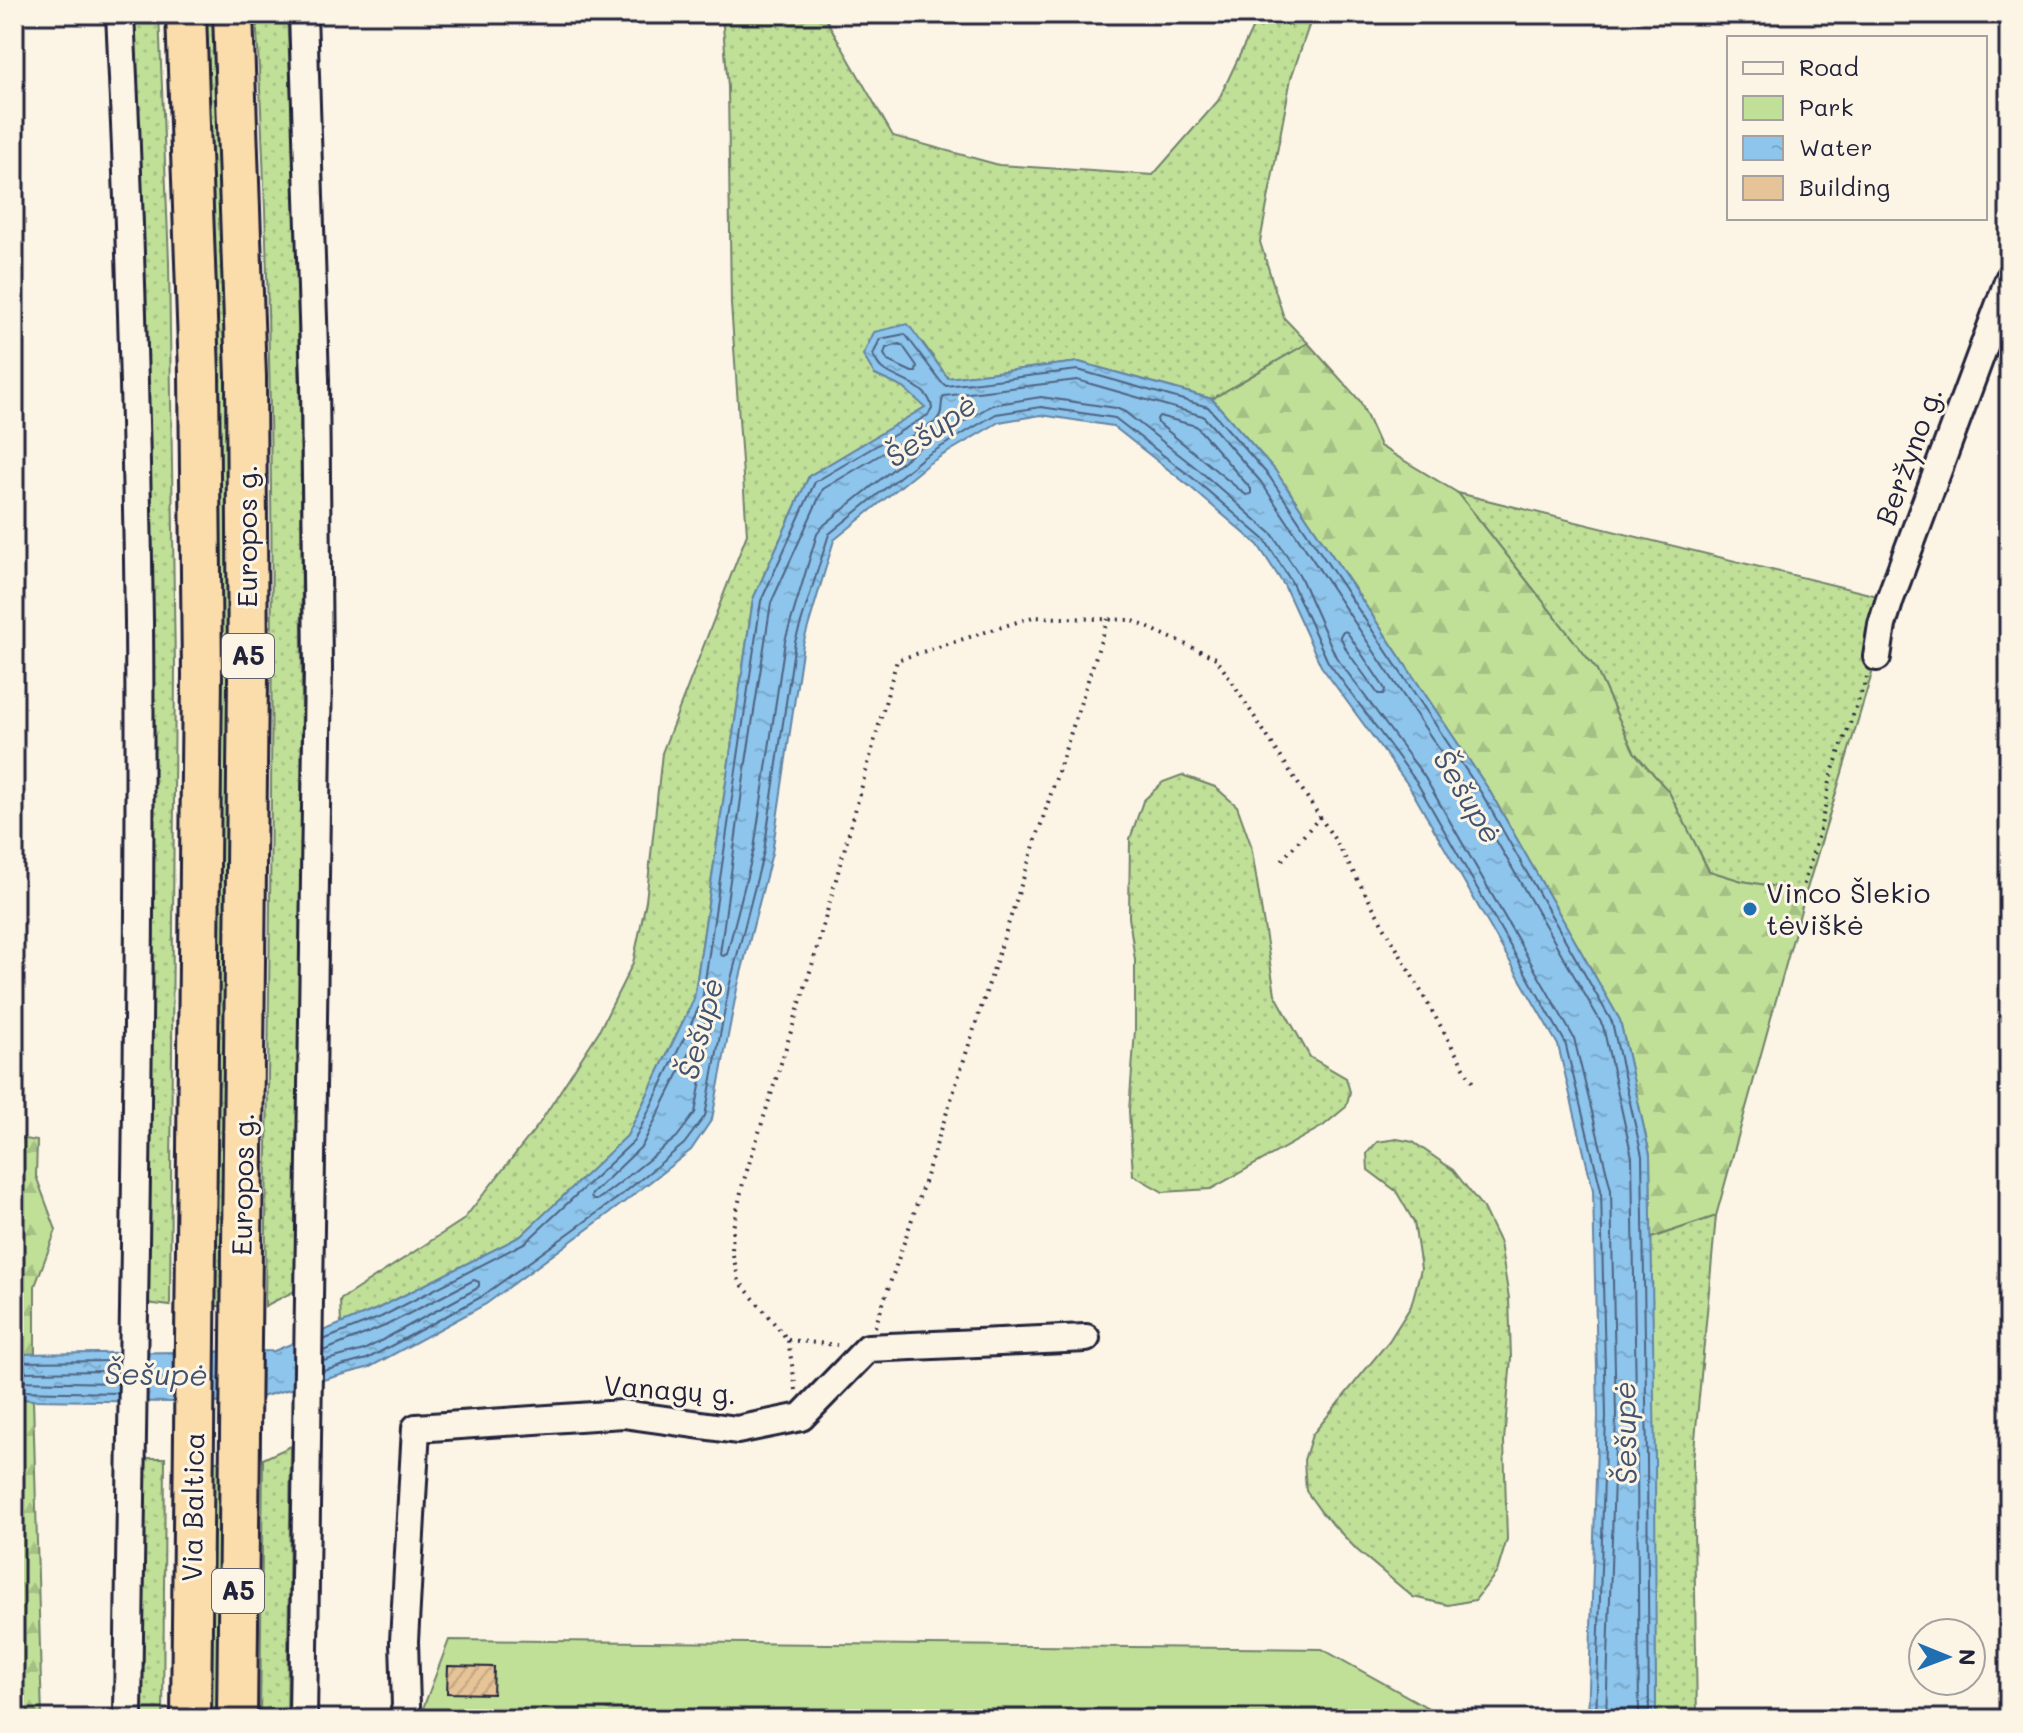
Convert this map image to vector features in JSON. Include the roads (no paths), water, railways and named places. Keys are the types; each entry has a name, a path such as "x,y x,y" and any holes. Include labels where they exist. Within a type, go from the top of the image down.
{"highway":[{"name":"Europos g.","path":"186,14 195,222 201,524 196,1295"},
{"name":"Europos g.","path":"233,14 247,512 248,708 241,1299"},
{"name":"Via Baltica","path":"191,1719 196,1295"},
{"name":"Via Baltica","path":"237,1719 241,1299"}],"street":[{"path":"120,14 131,276 139,625 128,1719"},
{"path":"303,14 317,523 317,798 303,1719"},
{"name":"Beržyno g.","path":"1877,657 1890,599 2009,279"},
{"name":"Vanagų g.","path":"403,1719 406,1706 404,1641 416,1428 623,1414 737,1430 801,1417 868,1348 1086,1338"}],"water":[{"name":"Šešupė","path":"908,324 948,378 1079,362 1212,399 1275,470 1489,790 1620,1020 1650,1155 1656,1719 1588,1719 1598,1416 1593,1190 1558,1045 1409,786 1321,666 1284,585 1258,545 1113,426 1041,415 999,422 928,464 834,540 803,644 772,853 737,989 712,1119 691,1150 486,1304 370,1367 239,1403 14,1398 14,1354 274,1351 377,1309 521,1236 627,1136 694,999 753,599 809,476 925,407 904,388 875,375 863,355 874,332"}],"place":[{"name":"Vinco Šlekio tėviškė","path":"1750,909"}]}
